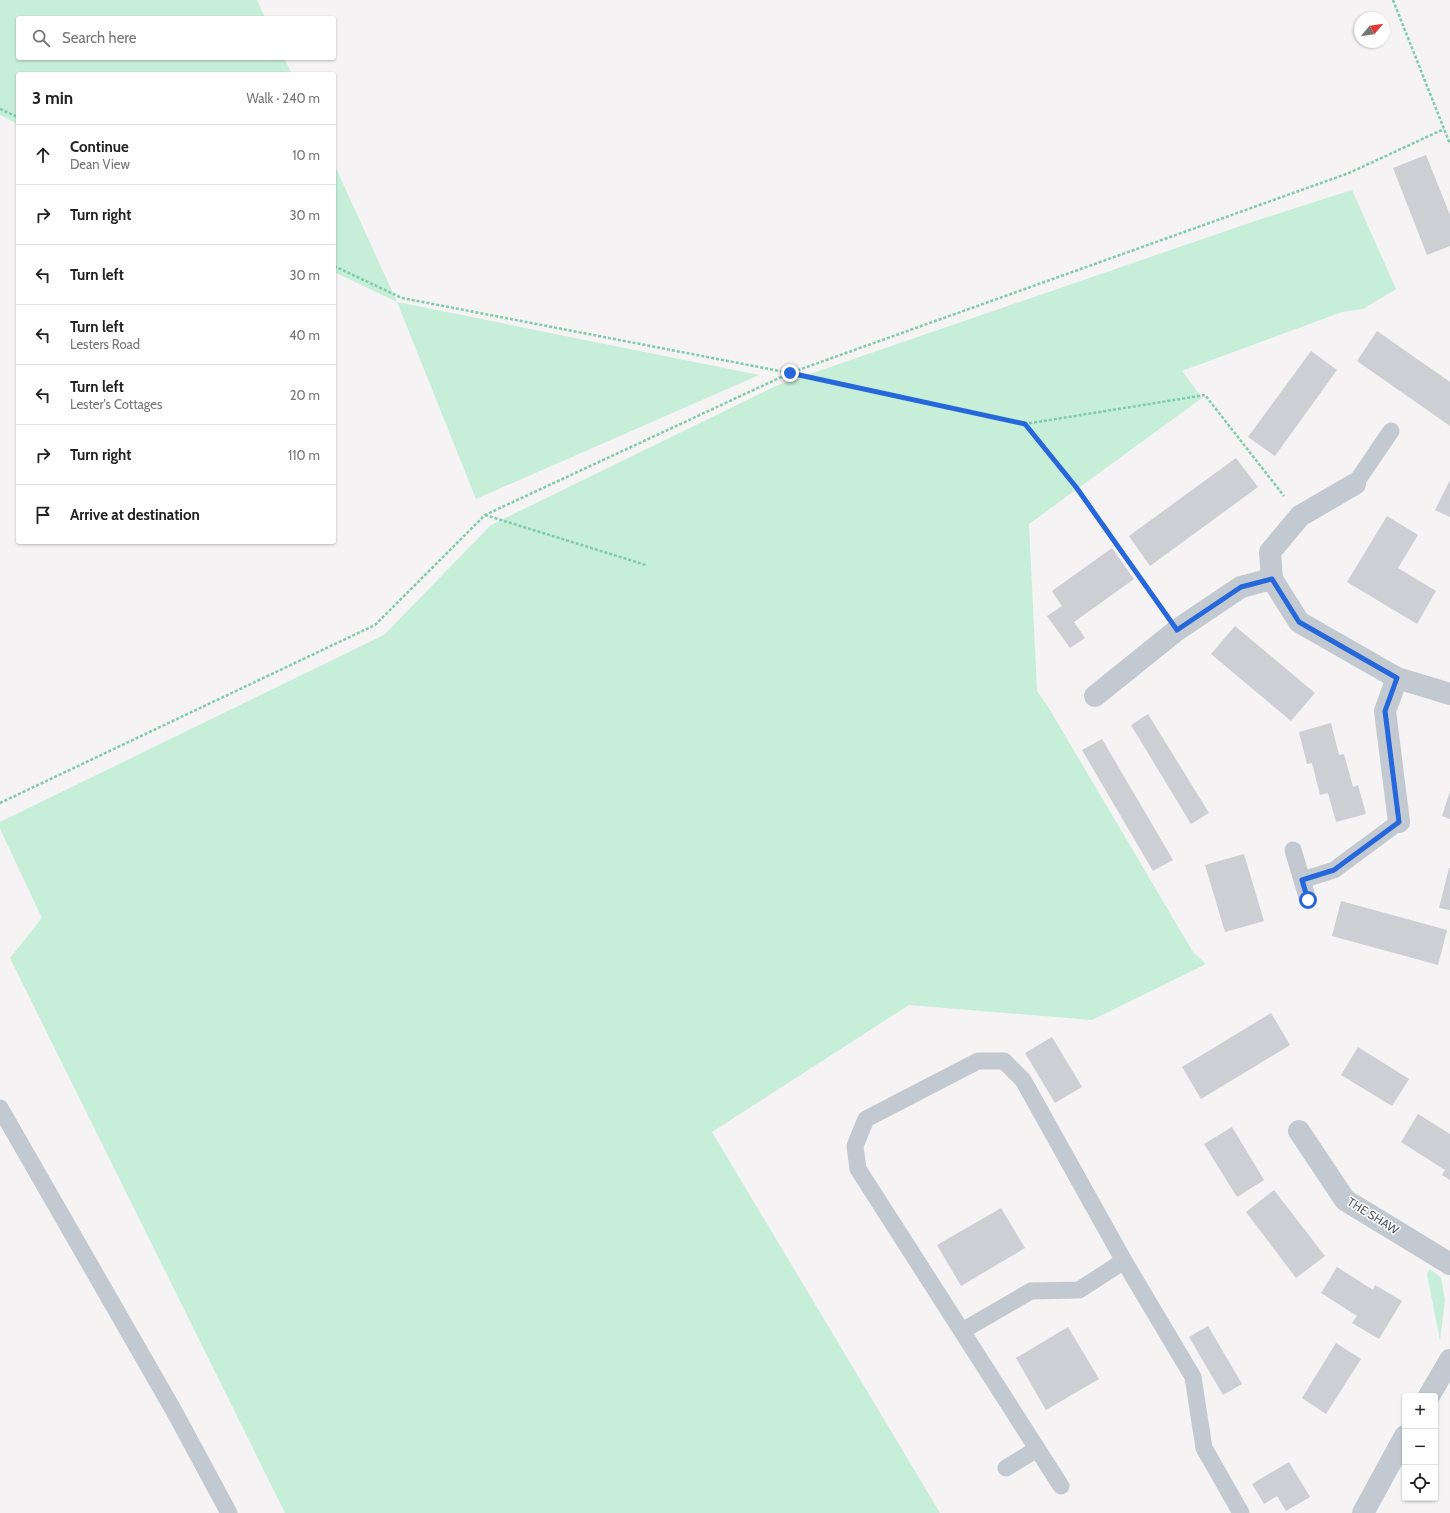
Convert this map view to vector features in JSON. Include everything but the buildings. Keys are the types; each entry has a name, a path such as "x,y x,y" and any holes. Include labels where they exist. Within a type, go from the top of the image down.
{"street":[{"path":"1355,484 1300,516 1270,552 1272,579 1299,622 1397,678 1450,694"},
{"path":"1095,696 1177,630 1241,587 1272,579"},
{"path":"1397,678 1385,711 1399,822"},
{"name":"THE SHAW","path":"1299,1131 1345,1200 1450,1264"},
{"path":"1431,1393 1450,1360"},
{"path":"1363,1513 1402,1442"}],"lane":[{"path":"1355,484 1391,431"},
{"path":"1302,880 1334,870 1399,822"},
{"path":"1293,850 1308,900"},
{"path":"1061,1486 858,1169 855,1146 866,1119 978,1061 1004,1061 1023,1080 1124,1261 1193,1377 1204,1448 1241,1513"},
{"path":"0,1108 170,1404 229,1513"},
{"path":"962,1331 1032,1290 1079,1290 1124,1261"},
{"path":"1006,1468 1037,1449"}],"path":[{"path":"1393,0 1450,144"},
{"path":"0,109 16,116"},
{"path":"0,803 375,625 485,515 790,373 1342,176 1444,129"},
{"path":"336,267 402,298 790,373 1025,424 1205,395 1300,516"},
{"path":"1025,424 1076,487 1177,630"},
{"path":"485,515 646,565"}],"green space":[{"path":"0,0 257,0 264,16 16,16 16,60 285,60 291,72 16,72 16,123 0,115"},
{"path":"336,168 397,302 336,273"},
{"path":"1352,190 1396,289 1363,309 1342,312 1182,371 1202,398 1029,524 1037,691 1047,705 1193,952 1206,964 1092,1020 909,1005 712,1132 940,1513 285,1513 10,958 42,918 0,829 0,822 384,635 491,525 778,385 1258,220"},
{"path":"397,302 759,375 476,499"},
{"path":"1430,1269 1441,1278 1445,1300 1440,1340 1427,1274"}],"route":[{"path":"790,373 1025,424 1076,487 1177,630 1241,587 1272,579 1299,622 1397,678 1385,711 1399,822 1334,870 1302,880 1308,900"}]}
